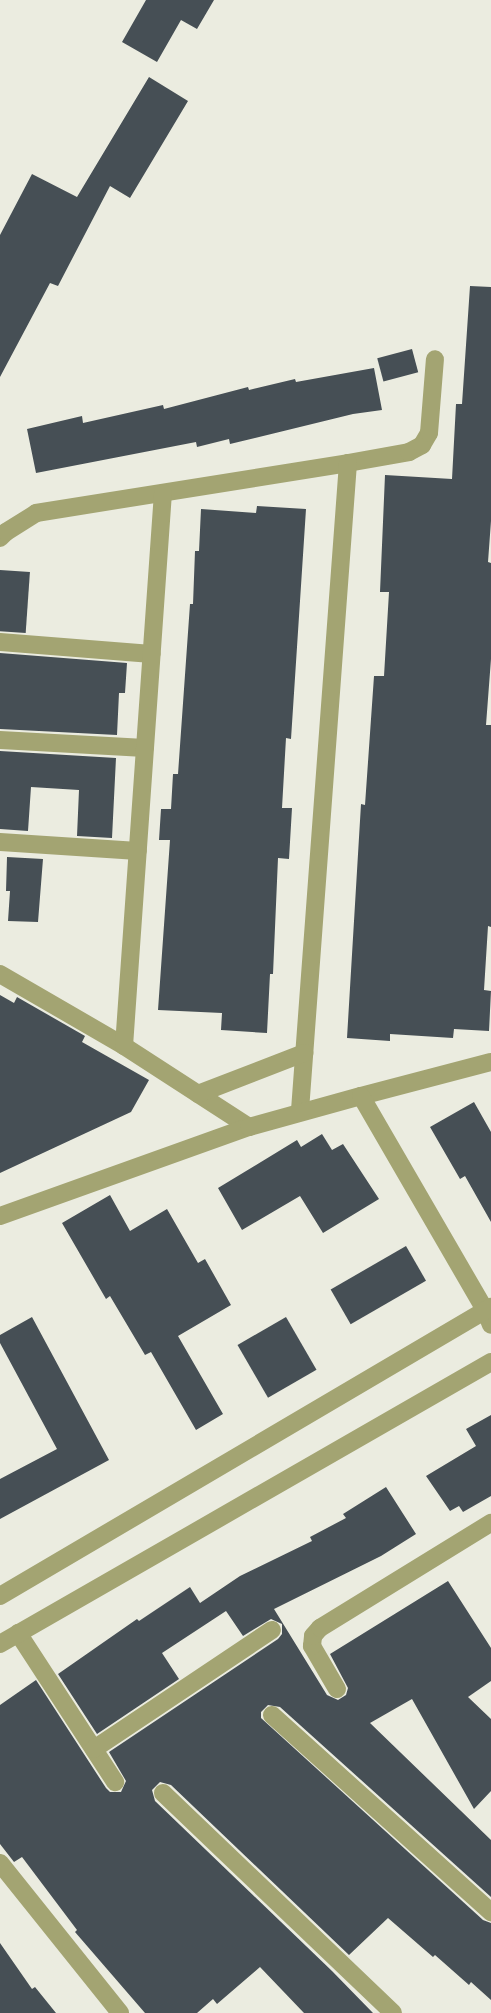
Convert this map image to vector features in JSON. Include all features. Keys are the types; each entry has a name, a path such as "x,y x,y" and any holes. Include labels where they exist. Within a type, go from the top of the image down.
{"street":[{"path":"0,538 36,513 409,452 422,445 429,433 435,359"},
{"path":"300,1112 348,463"},
{"path":"124,1046 163,493"},
{"path":"0,642 152,654"},
{"path":"0,740 145,748"},
{"path":"0,842 138,852"},
{"path":"0,974 124,1046 249,1126"},
{"path":"198,1094 304,1053"},
{"path":"1,1215 249,1126 491,1062"},
{"path":"0,1596 489,1314 361,1096"},
{"path":"0,1644 491,1362"},
{"path":"337,1689 312,1646 314,1636 320,1629 491,1523"},
{"path":"94,1749 272,1630"},
{"path":"18,1634 116,1782"},
{"path":"272,1715 491,1912"},
{"path":"163,1793 393,2013"},
{"path":"0,1863 120,2013"}],"building":[{"path":"146,0 214,0 197,29 181,20 157,62 122,42"},
{"path":"149,77 188,101 130,198 110,186 58,286 50,283 0,377 0,235 32,174 77,197"},
{"path":"470,286 491,287 491,521 488,562 491,563 491,659 486,725 491,725 491,927 488,926 484,990 491,991 489,1031 454,1029 453,1038 390,1034 390,1041 347,1038 361,804 365,805 374,676 384,676 389,592 380,592 385,475 452,479 456,404 462,404"},
{"path":"412,349 418,372 383,381 377,358"},
{"path":"374,368 382,410 353,414 230,444 229,439 197,447 196,442 36,473 27,429 82,416 83,423 163,405 164,409 248,387 249,390 295,379 296,382"},
{"path":"257,506 306,509 291,739 286,738 282,808 292,808 289,859 278,858 273,974 270,974 267,1033 221,1030 222,1013 158,1010 170,840 159,840 161,809 171,809 173,774 178,774 190,604 193,604 195,551 199,551 201,509 256,513"},
{"path":"0,570 30,572 26,633 0,631"},
{"path":"0,653 127,663 125,693 119,693 117,735 0,729"},
{"path":"0,751 116,758 112,838 77,836 79,790 31,787 28,831 0,829"},
{"path":"7,857 43,859 38,922 8,921 10,891 6,891"},
{"path":"0,995 14,1003 17,997 85,1036 82,1042 149,1080 131,1112 0,1173"},
{"path":"474,1102 491,1132 491,1222 465,1176 460,1179 430,1127"},
{"path":"322,1134 332,1150 343,1144 379,1199 323,1233 300,1196 242,1230 218,1188 297,1140 301,1147"},
{"path":"110,1195 130,1231 167,1209 198,1263 205,1259 231,1305 178,1336 223,1414 196,1430 151,1352 145,1355 110,1296 106,1299 62,1223"},
{"path":"406,1246 426,1281 351,1324 331,1290"},
{"path":"32,1317 109,1460 0,1519 0,1479 57,1449 0,1343 0,1335"},
{"path":"286,1317 316,1370 268,1398 238,1345"},
{"path":"491,1415 491,1496 463,1512 459,1506 450,1511 426,1476 476,1446 466,1429"},
{"path":"386,1487 416,1534 381,1556 274,1609 327,1695 338,1700 346,1695 348,1688 330,1654 448,1581 491,1648 491,1681 468,1697 491,1719 491,1791 474,1809 412,1699 370,1723 491,1840 491,1897 280,1707 268,1705 261,1712 261,1718 483,1920 491,1923 491,2000 471,1982 469,1985 435,1955 433,1957 388,1918 349,1955 171,1785 160,1782 152,1790 155,1801 373,2013 304,2013 260,1967 217,2004 213,1999 197,2013 145,2013 75,1932 77,1930 22,1857 14,1862 0,1844 0,1705 36,1680 106,1788 110,1792 121,1792 126,1781 109,1752 278,1639 282,1634 282,1624 271,1619 243,1636 226,1611 162,1653 179,1679 97,1734 58,1674 137,1619 139,1621 190,1587 200,1603 240,1576 312,1541 310,1537 346,1518 343,1514"},
{"path":"0,1943 32,1989 35,1987 56,2013 0,2013"}]}
